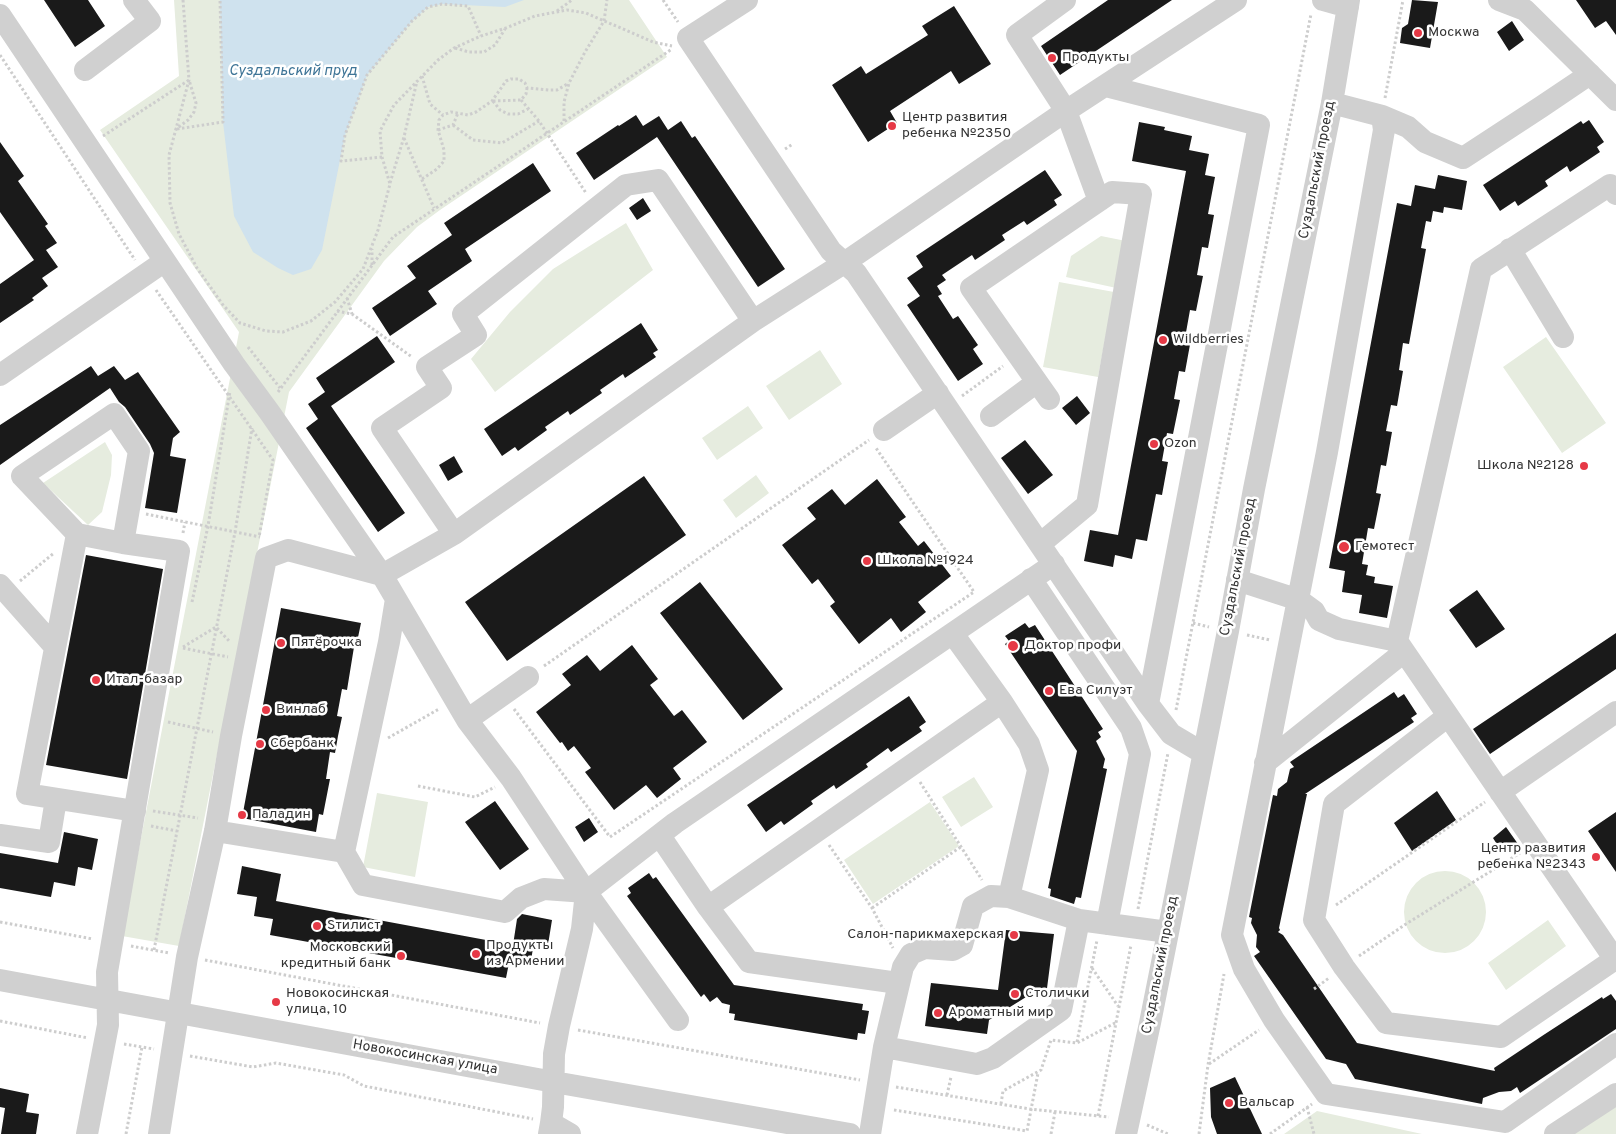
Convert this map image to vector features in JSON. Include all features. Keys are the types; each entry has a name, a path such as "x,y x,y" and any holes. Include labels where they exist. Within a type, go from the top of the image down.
{"street":[{"path":"85,70 150,21 134,0"},
{"path":"747,0 688,38 831,251 856,273 1148,704 1171,734 1203,753"},
{"path":"1066,0 1017,35 1066,111 1099,201"},
{"path":"159,1134 187,957 215,826 266,558 288,550 382,575 454,534 753,321 844,263 1066,111 1236,0"},
{"path":"1499,0 1525,10 1616,100"},
{"path":"1318,5 1348,4"},
{"name":"Суздальский проезд","path":"1126,1134 1148,1033 1332,103 1348,4"},
{"path":"0,15 165,261 382,575 396,599 422,632 455,700 467,720 511,778 586,892 678,1020"},
{"path":"1332,103 1382,116 1408,127 1425,142 1463,158 1590,74"},
{"path":"1106,86 1259,124 1148,704"},
{"path":"1382,116 1384,130 1327,452 1232,934 1244,969 1274,1020 1326,1094 1505,1122 1616,1044"},
{"path":"454,534 382,428 441,388 427,367 476,335 463,314 626,185 658,180 753,321"},
{"path":"1266,763 1401,646 1481,269 1610,185 1616,194"},
{"path":"991,416 1043,391 971,288 1112,192 1141,194 1087,506 1040,544"},
{"path":"1510,250 1563,337"},
{"path":"0,375 165,261"},
{"path":"877,435 943,400"},
{"path":"87,1134 108,1025 107,972 179,551 123,543 77,534 22,476 114,414 139,451 123,543"},
{"path":"77,534 27,794 135,814"},
{"path":"396,599 389,642 344,852 363,885 505,912 521,898 544,889 586,892 660,836 674,823 1054,564"},
{"path":"884,1047 977,1064 994,1058 1061,1010 1096,922 1140,754 1131,728 1032,579"},
{"path":"1237,580 1299,600 1314,611 1319,620 1339,628 1401,646 1615,960 1501,1037 1386,1023 1344,967 1314,920 1334,804 1448,716"},
{"path":"3,588 55,647"},
{"path":"953,634 1002,702 1028,744 1038,770 1000,897"},
{"path":"467,720 528,677"},
{"path":"708,907 1002,702"},
{"path":"1500,792 1616,712"},
{"path":"0,835 48,842 56,799"},
{"path":"215,826 344,852"},
{"path":"660,836 708,907 749,962 900,975"},
{"path":"570,1134 550,1128 553,1107 554,1054 582,928 586,892"},
{"path":"870,1134 884,1047 900,975 911,954 924,948 954,950 962,944 973,906 1000,897 1096,922 1168,932"},
{"name":"Новокосинская улица","path":"0,980 554,1082 850,1134"},
{"path":"1555,1134 1616,1094"}],"path":[{"path":"176,129 188,120 194,112 196,103 189,80 184,0"},
{"path":"176,129 223,122 220,0"},
{"path":"556,12 572,0"},
{"path":"564,121 564,102 570,83 584,52 604,21 608,0"},
{"path":"663,0 677,20"},
{"path":"1382,116 1403,0"},
{"path":"382,157 341,161 345,135 367,75 412,21 428,7 442,4 468,6 481,36"},
{"path":"1098,1116 1171,734 1318,5"},
{"path":"270,413 280,388 393,237 675,47 653,42 586,13 567,10 535,16 454,48 438,60 394,105 380,131 382,157 390,184"},
{"path":"454,48 468,52 484,52 495,45 506,28"},
{"path":"422,76 430,104 443,115"},
{"path":"422,179 438,169 444,161 444,150 438,130 439,120 443,115 451,112 468,115 476,112 492,101 506,81 519,79 525,83 527,88 526,94 520,100 492,101"},
{"path":"189,80 169,155 170,203 179,234 197,268 223,305 240,323 266,332 283,332 311,321 331,305 364,269 378,230 404,137 417,80"},
{"path":"88,146 189,80"},
{"path":"527,88 557,90 570,83"},
{"path":"520,100 539,121 596,209"},
{"path":"492,101 500,110 508,114 518,114 528,109"},
{"path":"438,130 453,125 458,113"},
{"path":"453,125 473,140 502,143 539,121"},
{"path":"404,137 434,208"},
{"path":"372,246 372,265"},
{"path":"347,298 352,314"},
{"path":"331,305 343,303"},
{"path":"337,311 352,314 427,367"},
{"path":"943,400 1018,356"},
{"path":"154,950 235,532 257,395"},
{"path":"503,694 610,837 974,592 877,435 528,677"},
{"path":"129,511 259,536"},
{"path":"3,588 77,534"},
{"path":"216,627 183,647 246,661"},
{"path":"216,627 246,661"},
{"path":"366,751 455,700"},
{"path":"151,718 231,736"},
{"path":"910,766 962,846 1000,897"},
{"path":"418,786 475,797 511,778"},
{"path":"1314,920 1500,792"},
{"path":"135,814 180,815 215,826"},
{"path":"135,814 177,831"},
{"path":"819,830 872,908 900,975"},
{"path":"1314,989 1406,924 1535,843"},
{"path":"872,908 962,846"},
{"path":"1077,1043 1092,967 1096,922"},
{"path":"1092,967 1119,1006"},
{"path":"1199,1134 1208,1065 1225,972"},
{"path":"1208,1065 1274,1020"},
{"path":"0,1021 253,1066 276,1063 344,1075 364,1086 550,1128"},
{"path":"1001,1104 1003,1091 1041,1070 1051,1040 1077,1043 1115,1023"},
{"path":"126,1134 142,1047"},
{"path":"886,1109 1027,1131 1038,1073"},
{"path":"1270,1134 1326,1094"},
{"path":"1307,1107 1314,1134"},
{"path":"1051,1134 1055,1112"},
{"path":"1151,1126 1168,1134"}],"shaded area":[{"path":"174,0 629,0 667,57 417,227 384,261 289,392 179,946 122,936 239,332 100,130 179,76"},
{"path":"626,223 653,270 495,392 471,359 510,312 553,269"},
{"path":"1101,236 1131,242 1121,289 1066,277 1071,256"},
{"path":"1059,282 1114,292 1098,377 1043,367"},
{"path":"1546,337 1606,423 1562,453 1503,367"},
{"path":"820,350 842,384 789,420 766,386"},
{"path":"748,406 763,428 717,460 702,438"},
{"path":"105,442 112,455 111,475 102,512 88,525 43,483"},
{"path":"756,475 769,493 736,518 723,500"},
{"path":"974,777 993,807 961,827 942,797"},
{"path":"377,793 428,802 415,877 363,867"},
{"path":"930,802 959,846 873,904 844,860"},
{"path":"1445,871 1461,874 1474,883 1483,896 1486,912 1483,928 1474,941 1461,950 1445,953 1429,950 1416,941 1407,928 1404,912 1407,896 1416,883 1429,874"},
{"path":"1548,920 1566,946 1506,990 1488,963"},
{"path":"1616,1104 1616,1134 1571,1134"},
{"path":"1317,1111 1422,1134 1284,1134"}],"water":[{"name":"Суздальский пруд","path":"220,0 524,0 505,7 442,4 428,7 412,21 367,75 345,135 322,250 311,269 293,275 253,252 234,216 223,122"}],"building":[{"path":"44,0 88,0 105,26 75,47"},
{"path":"1108,0 1172,0 1060,75 1041,46"},
{"path":"1412,0 1438,2 1430,48 1400,43 1402,28 1408,24"},
{"path":"1576,0 1616,0 1616,35 1606,21 1595,28"},
{"path":"954,6 991,64 959,84 951,71 890,111 897,123 868,142 832,85 861,66 866,74 928,35 922,26"},
{"path":"1512,21 1524,40 1509,51 1497,32"},
{"path":"636,115 643,126 659,116 668,130 681,121 692,138 695,136 785,269 758,287 657,137 594,180 576,153"},
{"path":"1589,120 1604,142 1597,147 1600,152 1570,172 1567,166 1545,181 1548,186 1518,206 1515,201 1500,211 1483,185 1581,121 1583,124"},
{"path":"1139,122 1165,127 1164,130 1192,136 1189,150 1209,154 1205,175 1215,177 1208,214 1214,215 1208,248 1202,247 1197,275 1203,276 1196,311 1190,310 1185,338 1191,339 1185,372 1179,371 1174,399 1180,400 1173,434 1167,433 1162,461 1168,462 1162,495 1156,494 1147,541 1136,539 1132,559 1115,555 1113,567 1084,561 1090,530 1118,535 1186,171 1132,161"},
{"path":"0,142 24,176 18,181 48,224 45,226 57,243 46,250 58,267 42,278 48,286 32,298 34,300 0,323 0,284 34,260 0,212"},
{"path":"533,163 551,191 465,249 472,261 428,291 437,304 390,336 372,308 416,278 407,266 452,235 444,223"},
{"path":"1045,170 1062,195 1054,200 1057,205 1027,225 1024,221 1002,235 1005,240 975,260 972,255 942,275 946,280 937,286 942,294 938,296 953,319 958,316 978,345 973,349 983,364 958,381 907,305 920,296 907,278 923,267 916,256"},
{"path":"1438,175 1467,181 1462,210 1444,207 1443,213 1433,211 1431,222 1426,221 1421,248 1426,249 1409,344 1403,343 1399,370 1403,371 1397,406 1391,405 1386,431 1392,432 1386,466 1381,465 1376,493 1381,494 1374,529 1368,528 1362,564 1368,565 1366,575 1375,577 1374,583 1393,586 1387,618 1359,613 1362,595 1342,592 1345,571 1329,568 1397,203 1411,206 1415,185 1435,189"},
{"path":"643,198 651,211 637,220 629,208"},
{"path":"641,323 658,350 653,353 656,357 625,378 623,374 600,390 602,393 570,415 568,411 545,427 547,430 518,451 515,447 502,456 484,429"},
{"path":"377,336 395,362 331,406 405,513 378,532 306,428 318,419 308,404 325,392 316,378"},
{"path":"91,366 98,376 114,366 125,380 138,372 180,432 173,438 170,456 186,459 177,513 145,508 154,453 125,407 119,402 110,388 0,465 0,425"},
{"path":"1077,396 1090,413 1076,425 1062,408"},
{"path":"1025,440 1053,475 1028,494 1001,458"},
{"path":"454,456 463,472 448,481 439,465"},
{"path":"644,476 686,535 507,661 465,602"},
{"name":"Школа №1924","path":"877,479 906,517 899,522 918,546 924,541 951,576 918,602 926,612 901,632 891,618 859,644 830,606 835,602 818,579 812,584 782,545 816,519 807,508 832,489 845,505"},
{"path":"86,555 163,569 127,779 46,765"},
{"path":"700,582 783,689 743,720 660,613"},
{"path":"1477,590 1505,629 1476,648 1449,610"},
{"path":"281,608 361,623 356,647 354,647 347,690 342,689 337,716 342,717 335,753 330,752 326,779 330,779 323,815 319,814 316,832 242,818"},
{"path":"1025,623 1029,628 1035,625 1103,729 1098,732 1101,737 1096,741 1105,759 1103,768 1107,769 1081,898 1076,897 1074,904 1050,896 1051,889 1048,888 1077,751 1005,644 1009,641 1005,636"},
{"path":"1616,633 1616,669 1490,754 1473,729"},
{"path":"632,645 658,679 650,685 674,716 682,710 707,742 673,768 681,779 657,798 646,785 614,810 585,772 591,768 574,746 568,751 536,712 571,685 562,674 587,655 600,671"},
{"path":"1394,692 1398,698 1404,694 1417,714 1411,718 1414,722 1305,794 1307,794 1280,930 1278,932 1283,935 1357,1043 1495,1071 1494,1068 1545,1034 1602,997 1603,999 1611,994 1616,1001 1616,1029 1520,1093 1517,1087 1511,1091 1499,1092 1483,1098 1482,1104 1355,1079 1346,1064 1326,1059 1254,956 1260,952 1256,947 1257,935 1251,923 1252,918 1249,917 1273,795 1277,796 1278,789 1287,782 1290,769 1294,767 1290,762"},
{"path":"909,696 926,722 919,727 922,731 891,752 888,748 866,764 868,767 836,789 834,785 811,801 813,804 784,825 781,821 766,832 747,805"},
{"path":"1437,791 1456,820 1412,851 1394,823"},
{"path":"495,801 529,849 500,870 465,822"},
{"path":"1616,812 1616,872 1588,831"},
{"path":"589,818 598,832 584,842 575,827"},
{"path":"1506,827 1518,844 1503,854 1493,838"},
{"path":"64,832 98,839 92,870 78,867 75,886 54,882 51,897 0,888 0,853 58,863"},
{"path":"242,866 281,874 276,901 513,945 517,919 522,914 552,920 547,951 533,948 530,967 509,963 506,978 270,935 273,919 254,916 257,897 237,894"},
{"path":"649,873 653,879 656,877 734,985 863,1004 862,1010 869,1011 865,1034 858,1033 857,1040 734,1020 735,1014 729,1013 730,1005 722,1003 717,997 710,1002 704,994 701,997 627,896 631,893 628,888"},
{"path":"1006,930 1054,934 1046,996 1031,994 989,1020 987,1034 925,1026 931,983 998,990"},
{"name":"Вальсар","path":"1235,1077 1262,1134 1217,1134 1211,1117 1210,1088"},
{"path":"0,1088 29,1094 26,1112 39,1114 36,1134 1,1134 5,1108 0,1107"}],"place":[{"name":"Москwa","path":"1418,33"},
{"name":"Продукты","path":"1052,58"},
{"name":"Центр развития ребенка №2350","path":"892,126"},
{"name":"Wildberries","path":"1163,340"},
{"name":"Ozon","path":"1154,444"},
{"name":"Школа №2128","path":"1584,466"},
{"name":"Гемотест","path":"1344,547"},
{"name":"Школа №1924","path":"867,561"},
{"name":"Пятёрочка","path":"281,643"},
{"name":"Доктор профи","path":"1013,646"},
{"name":"Итал-базар","path":"96,680"},
{"name":"Ева Силуэт","path":"1049,691"},
{"name":"Винлаб","path":"266,710"},
{"name":"Сбербанк","path":"260,744"},
{"name":"Паладин","path":"242,815"},
{"name":"Центр развития ребенка №2343","path":"1596,857"},
{"name":"Sтилист","path":"317,926"},
{"name":"Салон-парикмахерская","path":"1014,935"},
{"name":"Продукты из Армении","path":"476,954"},
{"name":"Московский кредитный банк","path":"401,956"},
{"name":"Столички","path":"1015,994"},
{"name":"Новокосинская улица, 10","path":"276,1002"},
{"name":"Ароматный мир","path":"938,1013"},
{"name":"Вальсар","path":"1229,1103"}]}
